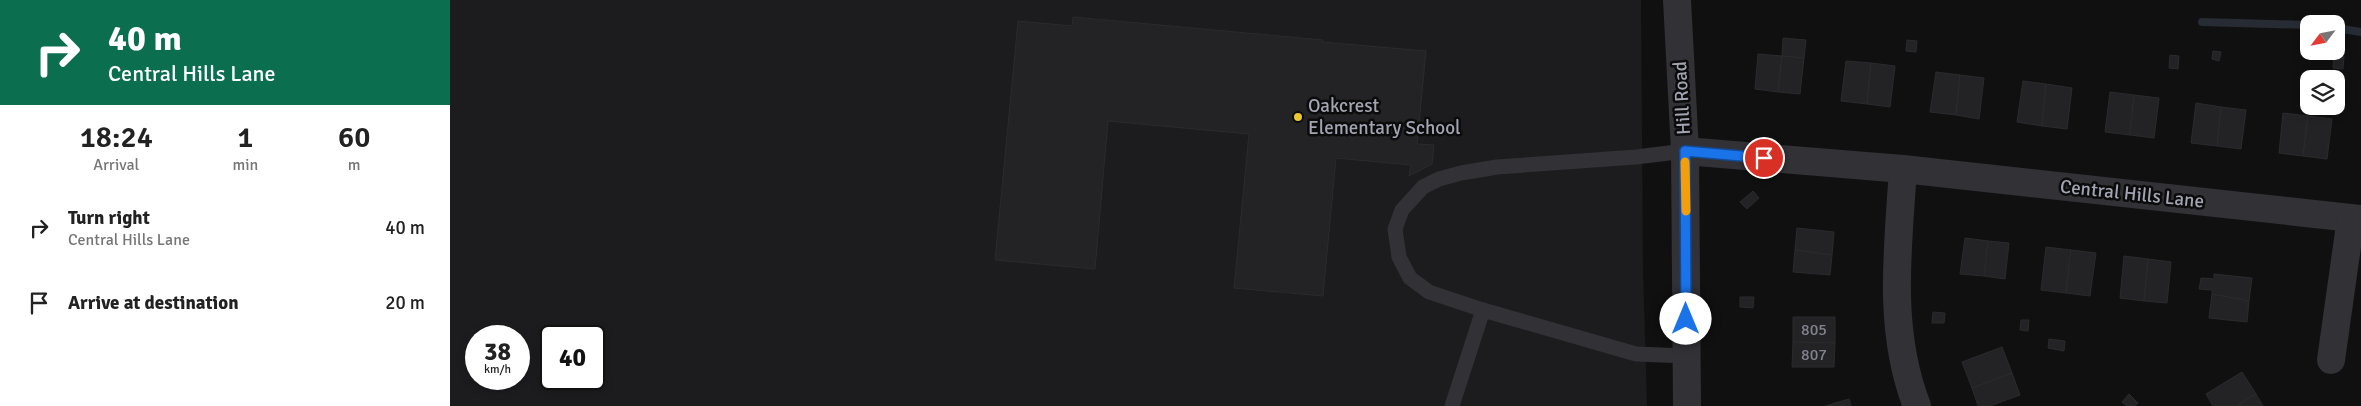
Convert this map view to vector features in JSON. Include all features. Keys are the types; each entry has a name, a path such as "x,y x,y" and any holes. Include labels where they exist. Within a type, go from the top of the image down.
{"street":[{"name":"Hill Road","path":"1677,0 1685,151 1687,406"},
{"name":"Central Hills Lane","path":"1685,151 1903,169 2356,218"},
{"path":"1903,169 1896,301 1898,330 1906,369 1917,406"},
{"path":"2331,360 2356,218"}],"lane":[{"path":"1685,151 1636,157 1497,167 1453,175 1423,187 1402,210 1395,229 1399,257 1410,278 1429,292 1483,310 1636,354 1687,356"},
{"path":"1452,406 1483,310"}],"shaded area":[{"path":"450,0 1641,0 1643,270 1647,406 450,406"}],"building":[{"path":"1073,17 1426,51 1417,144 1434,145 1432,164 1409,176 1411,165 1336,158 1323,296 1234,288 1249,134 1108,121 1095,269 995,260 1018,21 1072,26"},
{"path":"1783,38 1806,40 1804,58 1782,56"},
{"path":"1907,40 1917,41 1916,52 1906,51"},
{"path":"2213,51 2221,52 2219,61 2212,59"},
{"path":"1758,54 1782,56 1778,92 1755,89"},
{"path":"2170,55 2179,56 2178,69 2169,68"},
{"path":"1782,56 1804,58 1800,94 1778,92"},
{"path":"2334,60 2344,60 2343,69 2333,68"},
{"path":"1846,61 1871,63 1867,104 1841,101"},
{"path":"1871,63 1895,66 1890,107 1867,104"},
{"path":"1936,72 1960,75 1956,115 1930,112"},
{"path":"1960,75 1984,78 1979,119 1956,115"},
{"path":"2023,81 2046,84 2042,126 2017,122"},
{"path":"2046,84 2072,88 2067,129 2042,126"},
{"path":"2110,92 2134,95 2130,135 2105,132"},
{"path":"2134,95 2159,98 2154,138 2130,135"},
{"path":"2196,103 2221,107 2217,146 2191,143"},
{"path":"2221,107 2246,110 2241,149 2217,146"},
{"path":"2283,113 2308,116 2303,156 2279,153"},
{"path":"2308,116 2332,119 2327,159 2303,156"},
{"path":"1753,191 1759,198 1747,209 1740,202"},
{"path":"1797,228 1834,232 1832,255 1795,250"},
{"path":"1965,238 1988,241 1984,276 1960,274"},
{"path":"1988,241 2009,243 2005,279 1984,276"},
{"path":"2046,247 2071,250 2066,293 2041,290"},
{"path":"1795,250 1832,255 1830,275 1793,272"},
{"path":"2071,250 2096,253 2090,296 2066,293"},
{"path":"2124,256 2148,259 2144,301 2120,298"},
{"path":"2148,259 2171,262 2167,303 2144,301"},
{"path":"2214,274 2252,278 2249,301 2212,294 2212,290 2199,289 2201,278 2214,279"},
{"path":"2212,294 2249,301 2247,322 2209,318"},
{"path":"1740,297 1754,297 1753,308 1740,307"},
{"path":"1933,312 1945,313 1944,323 1932,323"},
{"path":"1793,317 1835,317 1835,343 1793,342"},
{"path":"2021,320 2029,320 2028,331 2020,330"},
{"path":"2049,339 2065,341 2064,351 2048,348"},
{"path":"1793,342 1835,343 1834,367 1792,367"},
{"path":"2002,347 2012,373 1972,388 1962,362"},
{"path":"2242,372 2256,394 2236,406 2213,406 2206,394"},
{"path":"2012,373 2020,395 1990,406 1978,406 1972,388"},
{"path":"2129,394 2138,403 2135,406 2127,406 2122,402"},
{"path":"2256,394 2263,406 2236,406"},
{"path":"1849,399 1851,406 1825,406"}],"waterway":[{"path":"2202,22 2300,25"},
{"path":"2345,29 2361,32"}],"slow traffic":[{"path":"1685,162 1686,211"}],"place":[{"name":"Oakcrest Elementary School","path":"1298,117"}],"route":[{"path":"1686,319 1685,151 1764,158"}]}
